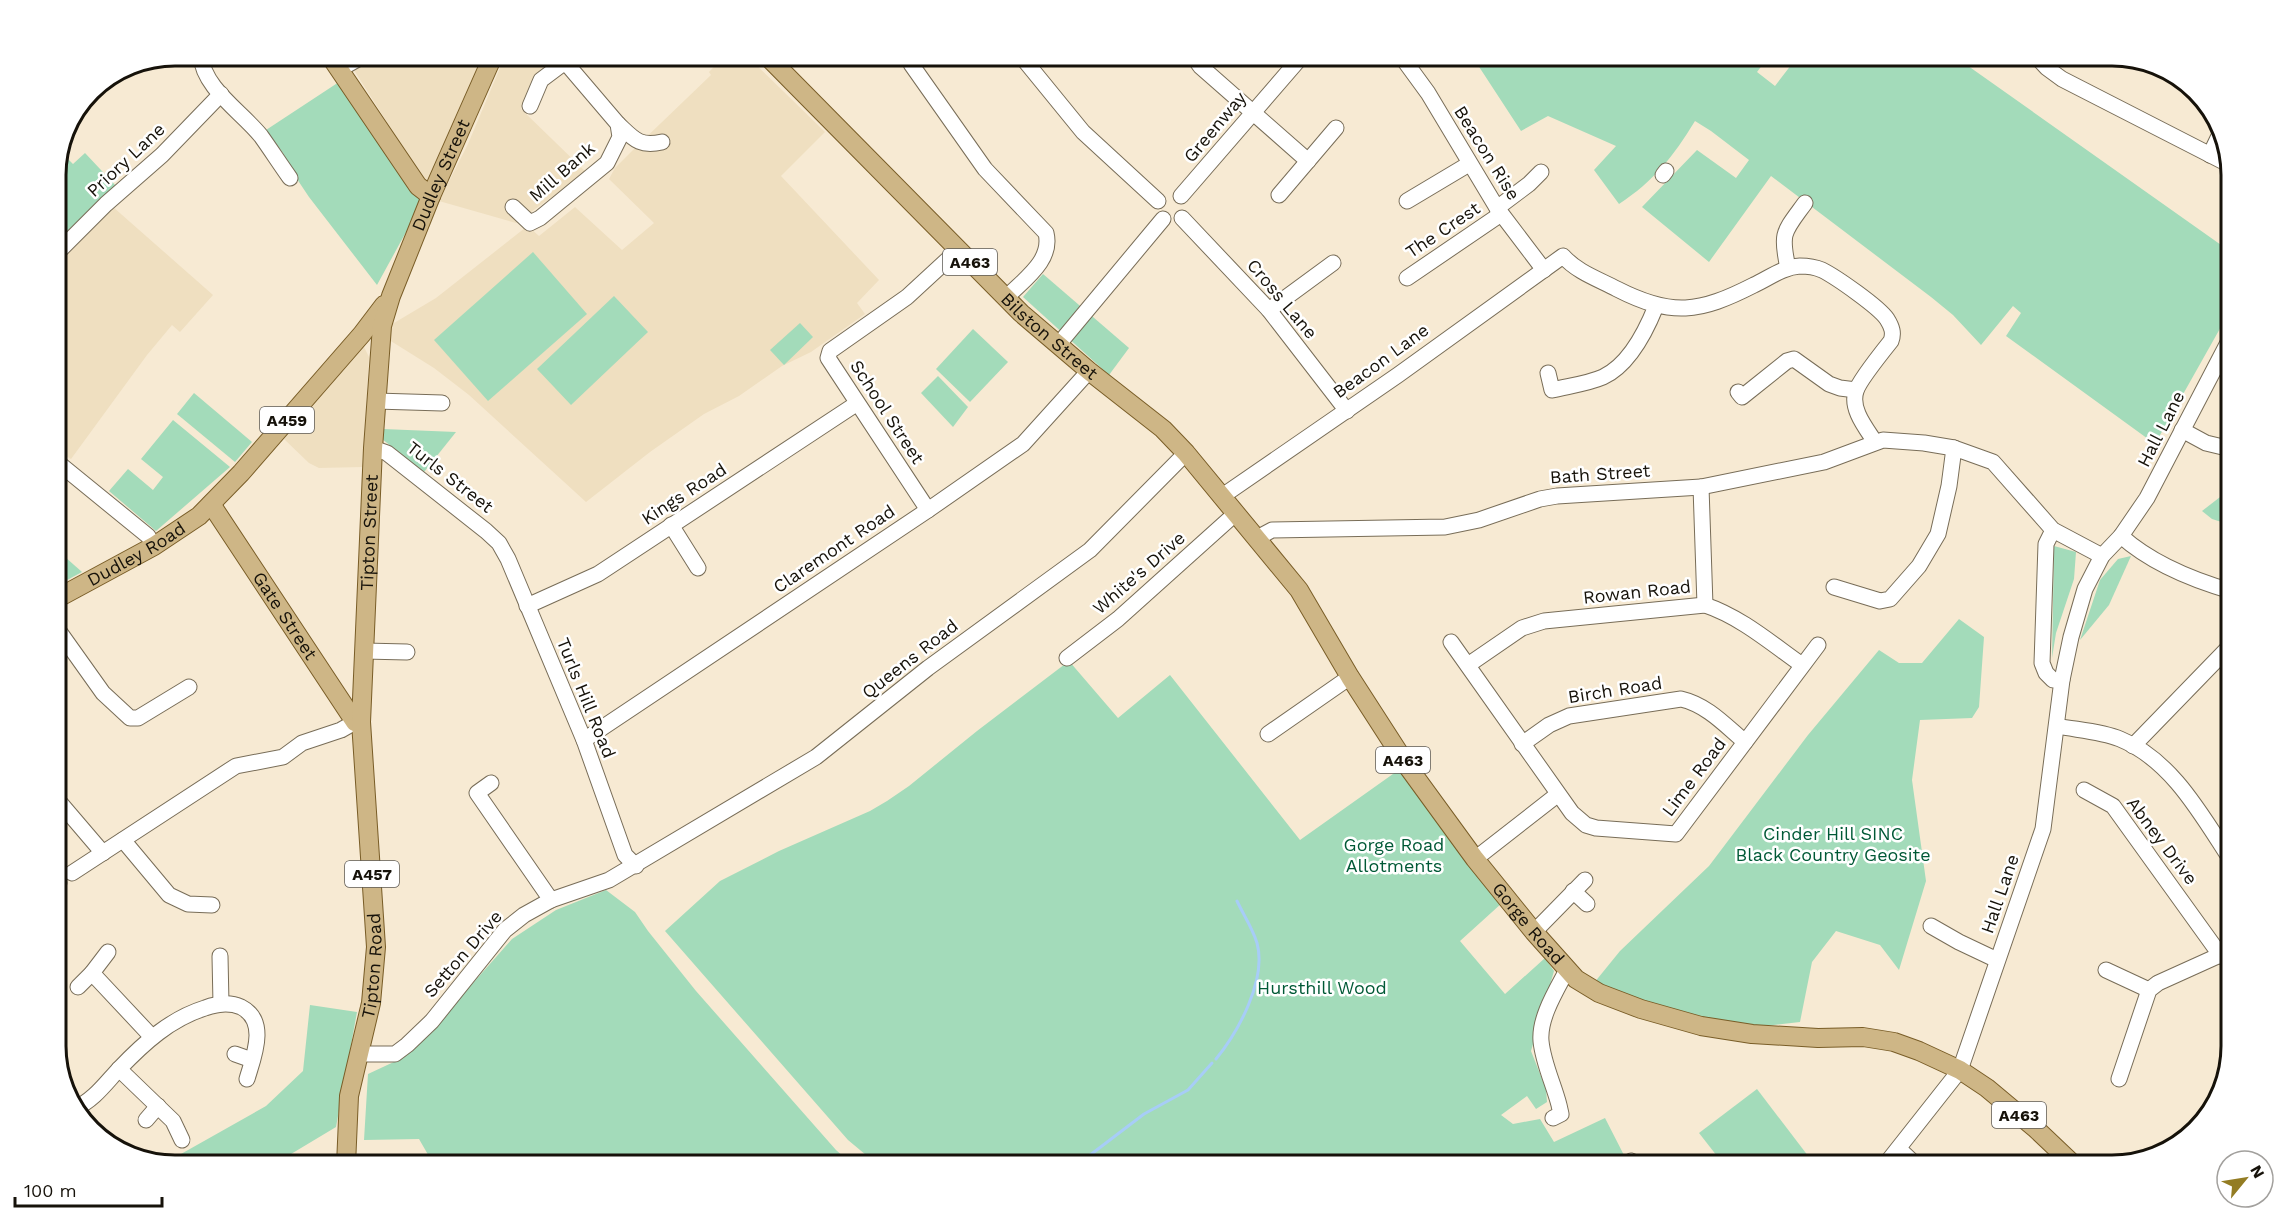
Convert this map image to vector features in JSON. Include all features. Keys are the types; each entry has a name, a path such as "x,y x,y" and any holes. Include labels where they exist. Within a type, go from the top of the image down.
{"main road":[{"path":"338,66 418,186 431,196"},
{"name":"Dudley Street","path":"391,296 431,196 489,66"},
{"name":"Bilston Street","path":"783,66 1005,298 1089,371 1163,429 1257,538"},
{"name":"A459","path":"211,504 362,334 391,296"},
{"name":"Tipton Street","path":"362,692 378,372 382,326 391,296"},
{"name":"Tipton Street","path":"362,334 373,354 378,372"},
{"name":"Dudley Road","path":"66,593 154,546 199,516 211,504"},
{"name":"Gate Street","path":"211,504 358,722"},
{"name":"Gorge Road","path":"1257,538 1299,590 1350,678 1408,767 1475,858 1533,932 1567,970 1599,993 1641,1009 1701,1026 1752,1034 1818,1038 1863,1037 1894,1042 1960,1070"},
{"name":"Tipton Road","path":"346,1155 349,1096 371,1003 376,947 358,722 362,692"},
{"name":"A463","path":"1960,1070 2035,1128 2063,1155"}],"street":[{"path":"203,66 221,94 261,136 290,178"},
{"path":"538,100 540,80 555,66"},
{"path":"568,66 618,124 638,142 649,145 662,142"},
{"path":"912,66 985,169 1046,233 1049,244 1044,259 1005,298"},
{"path":"1029,66 1083,132 1158,201 1158,211 1163,219 1173,222 1182,218 1187,207 1177,193 1166,194 1158,201"},
{"path":"1200,66 1308,161"},
{"name":"Greenway","path":"1181,196 1293,66"},
{"name":"Beacon Rise","path":"1408,66 1428,93 1499,211 1544,270"},
{"path":"2045,66 2062,79 2220,160"},
{"name":"Priory Lane","path":"66,244 106,204 162,155 221,94"},
{"name":"Mill Bank","path":"513,207 530,223 540,218 607,163 620,137 618,124"},
{"path":"1278,195 1336,128"},
{"path":"2210,155 2216,143"},
{"path":"1407,201 1470,164"},
{"name":"The Crest","path":"1407,278 1499,211 1541,172"},
{"path":"1788,268 1783,245 1784,236 1805,203"},
{"name":"Cross Lane","path":"1182,218 1269,310 1347,411"},
{"path":"1058,345 1163,219"},
{"name":"School Street","path":"928,510 856,404 828,358 830,351 907,297 958,250"},
{"name":"Beacon Lane","path":"1221,497 1347,411 1563,256 1572,267 1656,306"},
{"path":"1269,310 1333,263"},
{"path":"1548,374 1552,390 1603,377 1629,354 1649,325 1656,306 1677,310 1717,303 1788,268 1805,266 1823,271 1876,308 1888,321 1893,335 1856,390 1855,402 1860,420 1875,442 1883,440 1924,443 1954,448 1993,462 2053,530 2102,556"},
{"name":"Hall Lane","path":"1894,1155 1960,1070 2043,830 2062,680 2071,637 2085,590 2102,556 2121,536 2147,498 2221,356"},
{"path":"1738,392 1742,397 1787,361 1794,359 1807,366 1829,384 1856,390"},
{"name":"Claremont Road","path":"584,740 1023,444 1089,371"},
{"path":"376,401 442,403"},
{"name":"Kings Road","path":"527,606 598,574 856,404"},
{"path":"2182,430 2206,443 2221,447"},
{"name":"Bath Street","path":"1257,538 1272,530 1445,527 1479,520 1540,499 1557,496 1701,487 1750,478 1824,462 1875,442"},
{"name":"Turls Street","path":"373,448 387,453 450,501 499,543"},
{"path":"1841,585 1880,601 1895,602 1928,554 1938,534 1949,486 1954,448"},
{"name":"Queens Road","path":"636,866 816,758 928,668 1089,550 1186,453"},
{"path":"66,468 148,536 154,546"},
{"name":"Rowan Road","path":"1468,665 1522,628 1544,621 1705,605 1701,487"},
{"name":"White's Drive","path":"1067,658 1118,619 1235,514"},
{"path":"671,525 698,568"},
{"path":"2053,530 2046,544 2042,663 2046,673 2053,680 2062,680"},
{"path":"2121,536 2152,558 2201,582 2221,588"},
{"name":"Turls Hill Road","path":"499,543 508,559 584,740 625,855 636,866"},
{"path":"1705,605 1734,618 1802,665"},
{"path":"66,641 103,693 130,718 138,718 189,687"},
{"path":"1451,642 1557,795 1475,858"},
{"name":"Lime Road","path":"1557,795 1586,825 1676,834 1818,645"},
{"path":"364,651 407,652"},
{"path":"2133,746 2221,655"},
{"path":"1268,734 1350,678"},
{"name":"Birch Road","path":"1522,744 1549,725 1569,716 1681,699 1695,702 1707,710 1745,742"},
{"path":"72,873 236,766 283,757 302,743 358,722"},
{"path":"2057,726 2120,739 2150,756 2194,804 2221,845"},
{"path":"491,783 477,793 551,900"},
{"name":"Abney Drive","path":"2084,790 2113,806 2221,946"},
{"path":"66,809 104,853"},
{"path":"128,837 169,895 188,904 212,905"},
{"name":"Setton Drive","path":"360,1054 394,1054 407,1045 432,1021 505,930 524,915 551,900 609,880 636,866"},
{"path":"1533,932 1579,886 1587,904"},
{"path":"1931,926 1997,960"},
{"path":"78,987 108,952"},
{"path":"2119,1079 2149,990 2158,983 2221,955"},
{"path":"220,956 221,1004"},
{"path":"1553,1118 1561,1114 1541,1040 1545,1020 1567,970"},
{"path":"2106,970 2149,990"},
{"path":"92,973 152,1037"},
{"path":"82,1104 89,1101 152,1037 182,1017 221,1004 238,1006 245,1009 252,1017 257,1042 247,1079"},
{"path":"235,1054 252,1060"},
{"path":"119,1069 173,1121 182,1140"},
{"path":"146,1120 158,1106"},
{"path":"1899,1149 1905,1155"}],"shaded area":[{"path":"481,66 427,185 352,67"},
{"path":"501,66 550,66 537,78 521,109 586,172 516,223 439,201 468,144"},
{"path":"715,66 757,66 825,132 781,176 879,280 857,303 865,314 811,352 782,366 739,396 704,414 650,452 586,502 469,395 434,368 386,338 390,326 436,298 525,228 530,228 539,236 575,207 622,250 654,223 609,179 615,168 711,75 709,72"},
{"path":"113,207 213,295 180,332 172,325 147,355 71,459 66,456 66,253"},
{"path":"363,345 369,357 363,467 319,468 309,463 284,439"}],"green space":[{"path":"1479,66 1762,66 1757,72 1775,86 1790,66 1968,66 2221,245 2221,327 2155,444 2006,336 2021,313 2013,306 1981,345 1953,315 1931,297 1771,176 1709,262 1642,207 1697,150 1736,178 1749,160 1695,121 1679,146 1653,177 1619,204 1594,170 1616,146 1548,116 1521,131"},
{"path":"339,82 423,201 377,285 309,197 289,167 283,153 266,130"},
{"path":"85,153 116,186 66,235 67,158 73,164"},
{"path":"533,252 587,314 488,401 434,340"},
{"path":"1043,274 1129,348 1109,375 1023,297"},
{"path":"614,296 648,332 571,405 537,369"},
{"path":"800,323 813,337 784,365 770,350"},
{"path":"973,329 1008,362 970,402 936,369"},
{"path":"938,376 968,407 953,427 921,393"},
{"path":"194,393 252,442 235,462 177,414"},
{"path":"173,420 230,467 156,531 109,491 128,469 153,490 163,477 141,459"},
{"path":"383,429 456,432 424,472 382,439"},
{"path":"2221,496 2221,522 2212,519 2202,511"},
{"path":"2054,546 2076,552 2074,579 2056,633 2052,658"},
{"path":"2131,556 2109,605 2080,640 2100,580 2118,559"},
{"path":"66,558 82,572 66,581"},
{"name":"Cinder Hill SINC Black Country Geosite","path":"1959,619 1984,637 1979,707 1972,718 1920,720 1912,780 1926,881 1899,970 1880,945 1836,931 1812,962 1800,1022 1749,1028 1678,1013 1594,983 1620,951 1709,866 1808,735 1879,650 1899,663 1922,663"},
{"path":"1069,661 1118,718 1170,675 1300,840 1400,769 1502,903 1460,941 1505,994 1545,958 1554,971 1531,1051 1546,1089 1547,1102 1536,1109 1527,1096 1501,1115 1513,1124 1540,1119 1554,1142 1605,1118 1624,1155 866,1155 848,1140 665,931 720,881 779,851 870,811 909,786"},
{"path":"606,890 635,912 696,991 842,1155 428,1155 419,1139 364,1140 368,1074 398,1060 450,1009 512,939 556,910"},
{"path":"310,1005 357,1012 336,1127 289,1155 179,1155 266,1106 303,1071"},
{"path":"1757,1089 1807,1155 1716,1155 1699,1133"}],"waterway":[{"path":"1216,1059 1241,1020 1258,973 1257,943 1237,901"},
{"path":"1090,1155 1144,1114 1188,1090 1212,1063"}],"park label":[{"name":"Gorge Road Allotments","path":"1394,855"},
{"name":"Hursthill Wood","path":"1322,988"}]}
